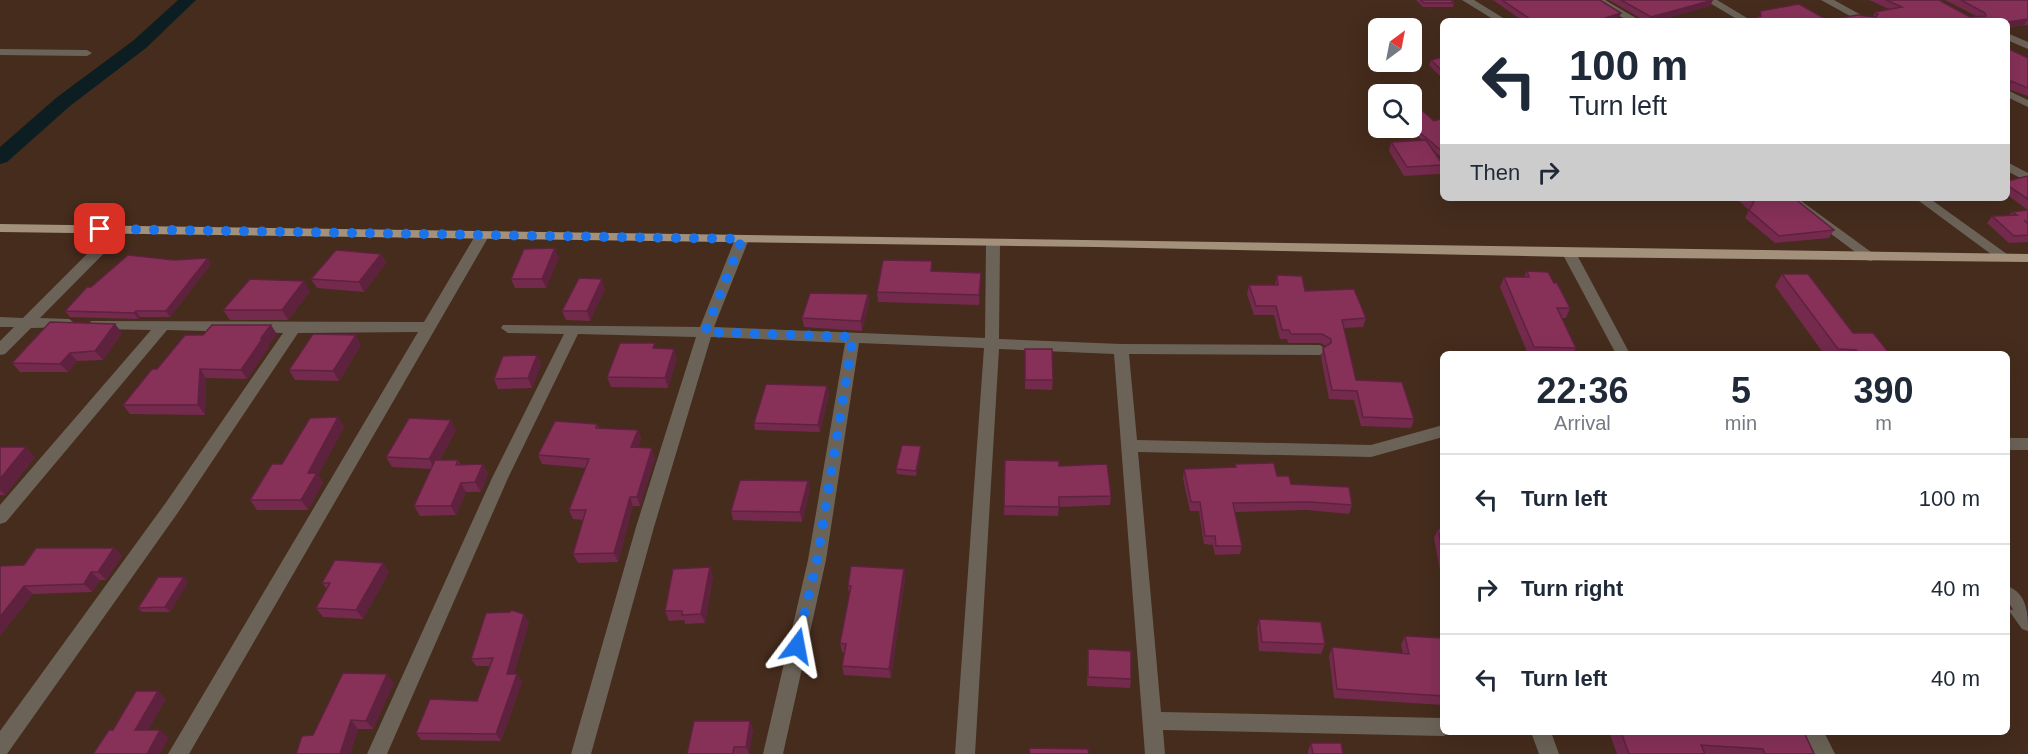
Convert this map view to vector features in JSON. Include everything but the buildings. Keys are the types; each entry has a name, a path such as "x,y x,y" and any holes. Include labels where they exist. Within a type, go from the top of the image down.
{"main road":[{"path":"0,228 2028,258"}],"street":[{"path":"1467,0 1498,18"},
{"path":"1598,0 1630,18"},
{"path":"1710,0 1742,18"},
{"path":"1826,0 1861,18"},
{"path":"2010,37 2028,46"},
{"path":"0,51 87,53"},
{"path":"2010,95 2028,104"},
{"path":"2010,168 2028,178"},
{"path":"1793,201 1871,257"},
{"path":"1925,201 2004,257"},
{"path":"0,350 120,229"},
{"path":"178,754 482,236"},
{"path":"581,754 645,527 705,332 742,239"},
{"path":"965,754 992,342 993,243"},
{"path":"1569,253 1621,351"},
{"path":"0,322 162,327 238,325 294,328 427,327"},
{"path":"0,517 162,327"},
{"path":"0,747 173,506 294,328"},
{"path":"508,328 853,337 1121,349 1320,350"},
{"path":"377,754 500,478 573,330"},
{"path":"773,754 817,560 853,337"},
{"path":"1121,349 1155,754"},
{"path":"1130,446 1371,451 1440,432"},
{"path":"2010,444 2028,444"},
{"path":"2010,598 2028,623"},
{"path":"1153,721 1440,727"},
{"path":"1542,735 1549,754"},
{"path":"1816,735 1825,754"}],"waterway":[{"path":"0,158 63,102 140,44 188,0"}],"route":[{"path":"100,229 742,239 705,332 853,337 817,560 797,646"}]}
